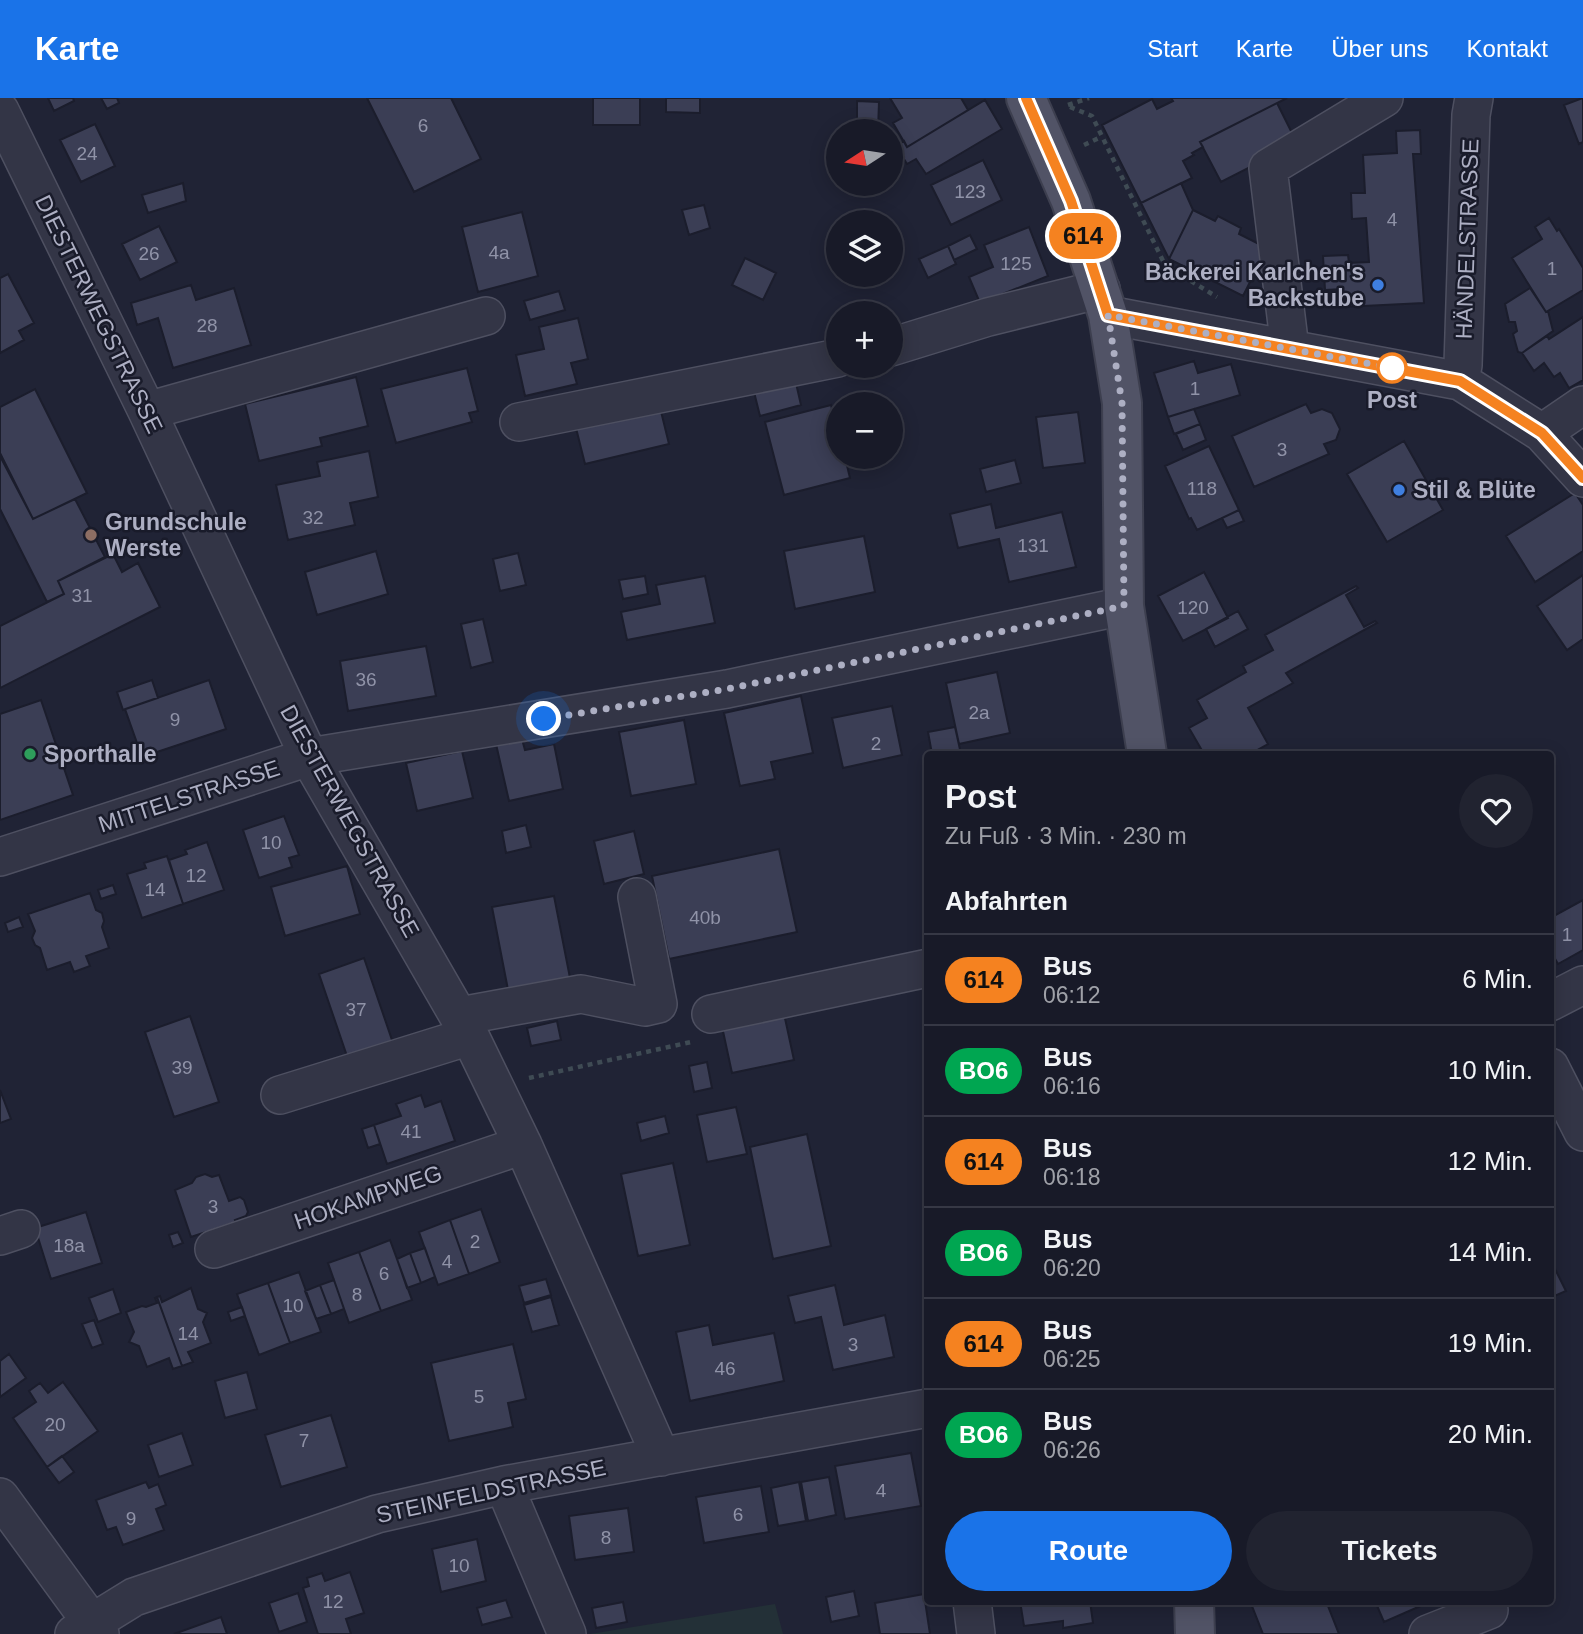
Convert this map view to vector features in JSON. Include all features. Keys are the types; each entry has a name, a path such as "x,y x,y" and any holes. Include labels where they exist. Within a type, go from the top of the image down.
{"main road":[{"path":"1026,98 1071,201 1104,302 1122,403 1124,606 1147,751"},
{"path":"1194,1605 1195,1634"}],"street":[{"path":"1290,348 1268,168 1384,98"},
{"name":"HÄNDELSTRASSE","path":"1460,381 1463,365 1471,115 1474,98"},
{"name":"DIESTERWEGSTRASSE","path":"0,111 147,411 309,757 465,1026 523,1145 661,1457"},
{"path":"903,343 988,317 1104,302 1290,348 1460,381 1542,433 1577,464"},
{"path":"147,411 486,316"},
{"path":"519,422 826,360"},
{"path":"1542,433 1583,405"},
{"name":"MITTELSTRASSE","path":"0,858 309,757 727,689 1124,606"},
{"path":"280,1095 465,1026 581,994 645,1007 658,1004 637,897"},
{"path":"711,1014 924,969"},
{"path":"1554,1000 1583,985"},
{"path":"1554,1075 1583,1132"},
{"name":"HOKAMPWEG","path":"214,1249 523,1145"},
{"name":"STEINFELDSTRASSE","path":"88,1630 134,1597 377,1514 504,1485 924,1409"},
{"path":"504,1485 567,1634"},
{"path":"0,1497 88,1630"},
{"path":"972,1605 976,1634"},
{"path":"1427,1634 1489,1610"}],"path":[{"path":"1089,98 1068,106 1092,116 1101,137"},
{"path":"494,1086 716,1036 711,1014"}],"shaded area":[{"path":"775,1604 783,1634 590,1634"}],"building":[{"path":"48,98 73,98 74,101 54,111"},
{"path":"101,98 117,98 119,103 107,109"},
{"path":"367,98 451,98 481,159 414,192"},
{"path":"593,98 640,98 640,125 593,125"},
{"path":"666,98 700,98 700,113 666,112"},
{"path":"890,98 961,98 968,110 907,147 903,140 902,118"},
{"path":"1171,98 1287,98 1200,142 1203,147 1183,161 1192,178 1141,203 1102,125 1152,99 1157,109 1173,101"},
{"path":"1583,98 1583,142 1579,144 1564,105"},
{"path":"985,100 1002,129 926,174 916,159 907,164 903,157 904,141 907,147"},
{"path":"857,101 879,102 878,119 857,119"},
{"path":"1277,103 1297,143 1221,182 1200,142"},
{"path":"95,124 115,166 81,182 60,140"},
{"path":"1420,130 1421,154 1413,154 1424,303 1343,307 1342,289 1325,290 1323,256 1348,255 1349,263 1369,262 1366,218 1352,219 1351,193 1365,193 1363,155 1397,153 1396,131"},
{"path":"983,160 1002,200 951,225 931,185"},
{"path":"183,183 186,201 148,213 142,195"},
{"path":"1181,183 1193,210 1169,259 1141,203"},
{"path":"704,205 710,228 689,235 682,210"},
{"path":"1193,210 1215,221 1218,216 1241,228 1239,234 1267,248 1243,296 1169,259"},
{"path":"522,212 538,276 478,292 462,227"},
{"path":"1549,218 1583,268 1583,290 1546,312 1512,258 1542,239 1535,227"},
{"path":"159,226 177,262 140,280 122,244"},
{"path":"1029,227 1048,276 980,303 969,277 993,267 984,245"},
{"path":"970,235 977,249 954,260 948,246"},
{"path":"948,246 956,264 928,278 919,259"},
{"path":"745,258 776,273 763,300 732,285"},
{"path":"8,274 34,323 19,331 24,340 0,353 0,278"},
{"path":"191,285 196,300 234,288 251,345 173,368 158,318 137,325 131,303"},
{"path":"1530,288 1546,312 1548,311 1553,331 1522,353 1518,352 1513,334 1517,331 1515,322 1509,322 1505,304"},
{"path":"559,291 565,310 530,320 524,301"},
{"path":"1583,317 1583,380 1569,388 1560,373 1554,377 1544,363 1534,371 1522,353"},
{"path":"578,318 588,359 571,363 577,384 525,396 516,355 544,349 539,327"},
{"path":"1194,361 1198,373 1231,364 1240,395 1168,417 1154,373"},
{"path":"467,368 478,411 469,413 472,422 396,443 381,389"},
{"path":"793,370 801,405 760,416 751,380"},
{"path":"356,377 368,426 320,438 322,446 259,461 245,404"},
{"path":"35,389 87,493 33,519 0,453 0,407"},
{"path":"657,395 669,444 585,464 573,416"},
{"path":"1306,404 1311,413 1322,409 1332,413 1340,429 1336,440 1324,444 1329,454 1254,487 1232,436"},
{"path":"826,406 826,469 848,469 850,478 784,495 765,422"},
{"path":"1194,409 1200,424 1174,434 1168,417"},
{"path":"1078,412 1085,463 1043,468 1036,417"},
{"path":"1200,424 1206,440 1183,450 1176,434"},
{"path":"1404,441 1443,510 1387,542 1347,474"},
{"path":"1209,446 1239,510 1197,530 1191,518 1189,519 1165,466"},
{"path":"369,451 378,497 350,503 355,525 288,540 276,485 320,476 317,462"},
{"path":"0,456 33,519 75,499 105,557 58,581 64,594 47,602 0,509"},
{"path":"1015,460 1021,483 986,492 980,469"},
{"path":"1575,493 1583,505 1583,551 1535,582 1506,536"},
{"path":"991,504 996,528 1062,512 1076,567 1009,582 999,539 958,548 950,514"},
{"path":"1239,510 1244,521 1227,528 1222,518"},
{"path":"864,536 875,592 795,609 784,551"},
{"path":"376,551 388,594 317,615 305,572"},
{"path":"518,553 526,585 500,591 493,559"},
{"path":"113,554 122,572 138,563 160,607 0,688 0,626 64,594 58,581"},
{"path":"1204,572 1228,618 1183,641 1158,596"},
{"path":"1583,575 1583,639 1567,650 1537,606"},
{"path":"645,576 648,594 623,599 619,580"},
{"path":"705,576 715,623 627,640 621,612 660,604 656,585"},
{"path":"1356,586 1358,588 1346,595 1364,627 1375,621 1377,623 1286,673 1293,683 1248,708 1268,744 1255,751 1202,751 1189,728 1207,718 1197,700 1246,672 1243,666 1273,650 1265,635"},
{"path":"1238,611 1248,629 1215,647 1206,629"},
{"path":"483,619 493,662 471,668 461,624"},
{"path":"426,646 436,696 348,711 340,661"},
{"path":"997,672 1010,733 959,744 946,683"},
{"path":"152,680 158,698 123,710 117,692"},
{"path":"209,680 226,729 142,757 125,709"},
{"path":"801,696 813,753 771,762 775,779 740,786 724,713"},
{"name":"Sporthalle","path":"41,700 73,795 0,820 0,714"},
{"path":"892,706 902,755 843,768 832,718"},
{"path":"684,720 696,784 631,796 619,732"},
{"path":"955,727 960,751 931,751 928,732"},
{"path":"522,739 525,750 554,744 563,789 509,801 496,744"},
{"path":"462,751 473,798 417,811 406,763"},
{"path":"284,816 299,855 289,858 292,867 259,878 243,830"},
{"path":"526,825 531,847 506,853 502,831"},
{"path":"634,831 644,874 604,884 594,841"},
{"path":"207,842 224,890 183,904 169,860 187,854 185,850"},
{"path":"779,849 797,932 669,959 652,876"},
{"path":"167,856 183,904 142,918 127,874 146,868 144,863"},
{"path":"347,866 360,914 285,936 271,887"},
{"path":"113,885 116,894 101,899 98,890"},
{"path":"90,893 96,910 102,913 102,927 109,948 86,956 90,966 74,972 70,962 47,970 40,948 32,938 35,931 28,914"},
{"path":"554,896 571,983 509,995 492,907"},
{"path":"1583,900 1583,950 1558,964 1554,957 1554,916"},
{"path":"19,917 23,927 8,932 5,923"},
{"path":"364,958 393,1043 348,1059 319,974"},
{"path":"783,1009 794,1060 732,1073 721,1022"},
{"path":"190,1016 219,1102 174,1117 145,1032"},
{"path":"557,1021 561,1040 531,1046 527,1028"},
{"path":"707,1062 712,1088 694,1092 689,1066"},
{"path":"0,1090 11,1119 0,1123"},
{"path":"421,1095 425,1107 441,1101 455,1141 387,1164 374,1125 401,1116 396,1104"},
{"path":"736,1107 747,1154 707,1162 697,1115"},
{"path":"665,1116 669,1133 641,1141 637,1123"},
{"path":"374,1125 380,1144 368,1148 362,1129"},
{"path":"807,1134 831,1246 773,1259 750,1147"},
{"path":"673,1163 690,1245 638,1256 621,1174"},
{"path":"205,1174 212,1177 219,1175 229,1201 240,1197 244,1200 248,1212 246,1216 235,1220 236,1222 191,1237 175,1190"},
{"path":"481,1209 500,1262 469,1274 450,1220"},
{"path":"86,1212 102,1263 51,1279 35,1228"},
{"path":"450,1220 469,1274 438,1285 419,1232"},
{"path":"178,1232 183,1243 173,1247 169,1235"},
{"path":"390,1240 412,1300 381,1311 359,1252"},
{"path":"425,1248 435,1277 421,1283 410,1253"},
{"path":"359,1252 381,1311 349,1323 328,1263"},
{"path":"410,1253 421,1283 407,1288 397,1259"},
{"path":"1554,1267 1566,1291 1554,1296"},
{"path":"299,1272 321,1332 290,1343 268,1283"},
{"path":"546,1279 551,1295 524,1303 519,1286"},
{"path":"334,1280 344,1309 331,1314 320,1285"},
{"path":"268,1283 290,1343 259,1355 237,1294"},
{"path":"320,1285 331,1314 316,1319 305,1291"},
{"path":"835,1285 844,1325 885,1315 894,1357 833,1370 821,1317 795,1323 788,1296"},
{"path":"191,1288 198,1309 207,1313 203,1322 211,1343 188,1352 193,1362 182,1366 157,1297 160,1296 162,1302"},
{"path":"113,1289 121,1313 98,1322 89,1298"},
{"path":"157,1297 182,1366 173,1369 169,1358 147,1367 139,1346 129,1342 134,1332 126,1312 157,1303"},
{"path":"551,1297 559,1325 532,1332 524,1305"},
{"path":"242,1307 245,1316 231,1321 228,1312"},
{"path":"94,1320 103,1344 92,1348 82,1324"},
{"path":"709,1325 713,1345 774,1333 784,1381 690,1401 676,1332"},
{"path":"513,1344 526,1399 508,1403 513,1427 449,1441 431,1363"},
{"path":"9,1354 26,1378 0,1397 0,1361"},
{"path":"247,1372 257,1409 225,1418 215,1381"},
{"path":"63,1382 98,1431 47,1467 13,1418 36,1402 29,1391 40,1383 48,1393"},
{"path":"331,1415 347,1467 281,1487 265,1435"},
{"path":"182,1433 193,1465 159,1477 148,1445"},
{"path":"911,1453 921,1506 845,1519 835,1466"},
{"path":"62,1456 74,1472 59,1483 47,1467"},
{"path":"829,1477 836,1515 808,1521 801,1482"},
{"path":"146,1482 149,1488 158,1484 166,1505 156,1509 164,1530 123,1545 116,1527 107,1530 96,1500"},
{"path":"799,1482 806,1521 778,1526 771,1488"},
{"path":"761,1486 769,1532 704,1543 696,1497"},
{"path":"628,1508 634,1552 575,1560 569,1516"},
{"path":"477,1539 486,1581 441,1592 432,1549"},
{"path":"350,1572 364,1613 346,1619 351,1634 318,1634 303,1588 309,1586 307,1578 322,1573 325,1581"},
{"path":"854,1591 859,1616 831,1622 826,1597"},
{"path":"298,1593 307,1622 279,1632 269,1603"},
{"path":"924,1594 930,1634 880,1634 875,1603"},
{"path":"506,1600 512,1617 482,1625 477,1608"},
{"path":"623,1602 627,1622 596,1628 592,1608"},
{"path":"1021,1605 1091,1605 1093,1623 1063,1628 1063,1621 1024,1626"},
{"path":"1252,1605 1328,1605 1339,1634 1263,1634"},
{"path":"1377,1605 1423,1605 1384,1622"},
{"path":"221,1617 227,1634 174,1634"}],"bus line":[{"name":"614","path":"1026,98 1071,201 1108,315 1460,381 1542,433 1583,478"}],"place":[{"name":"Bäckerei Karlchen's Backstube","path":"1378,285"},
{"name":"Post","path":"1392,368"},
{"name":"Stil & Blüte","path":"1399,490"},
{"name":"Grundschule Werste","path":"91,535"},
{"name":"Sporthalle","path":"30,754"}],"route":[{"path":"544,719 727,689 1124,606 1122,403 1108,315 1392,368"}]}
